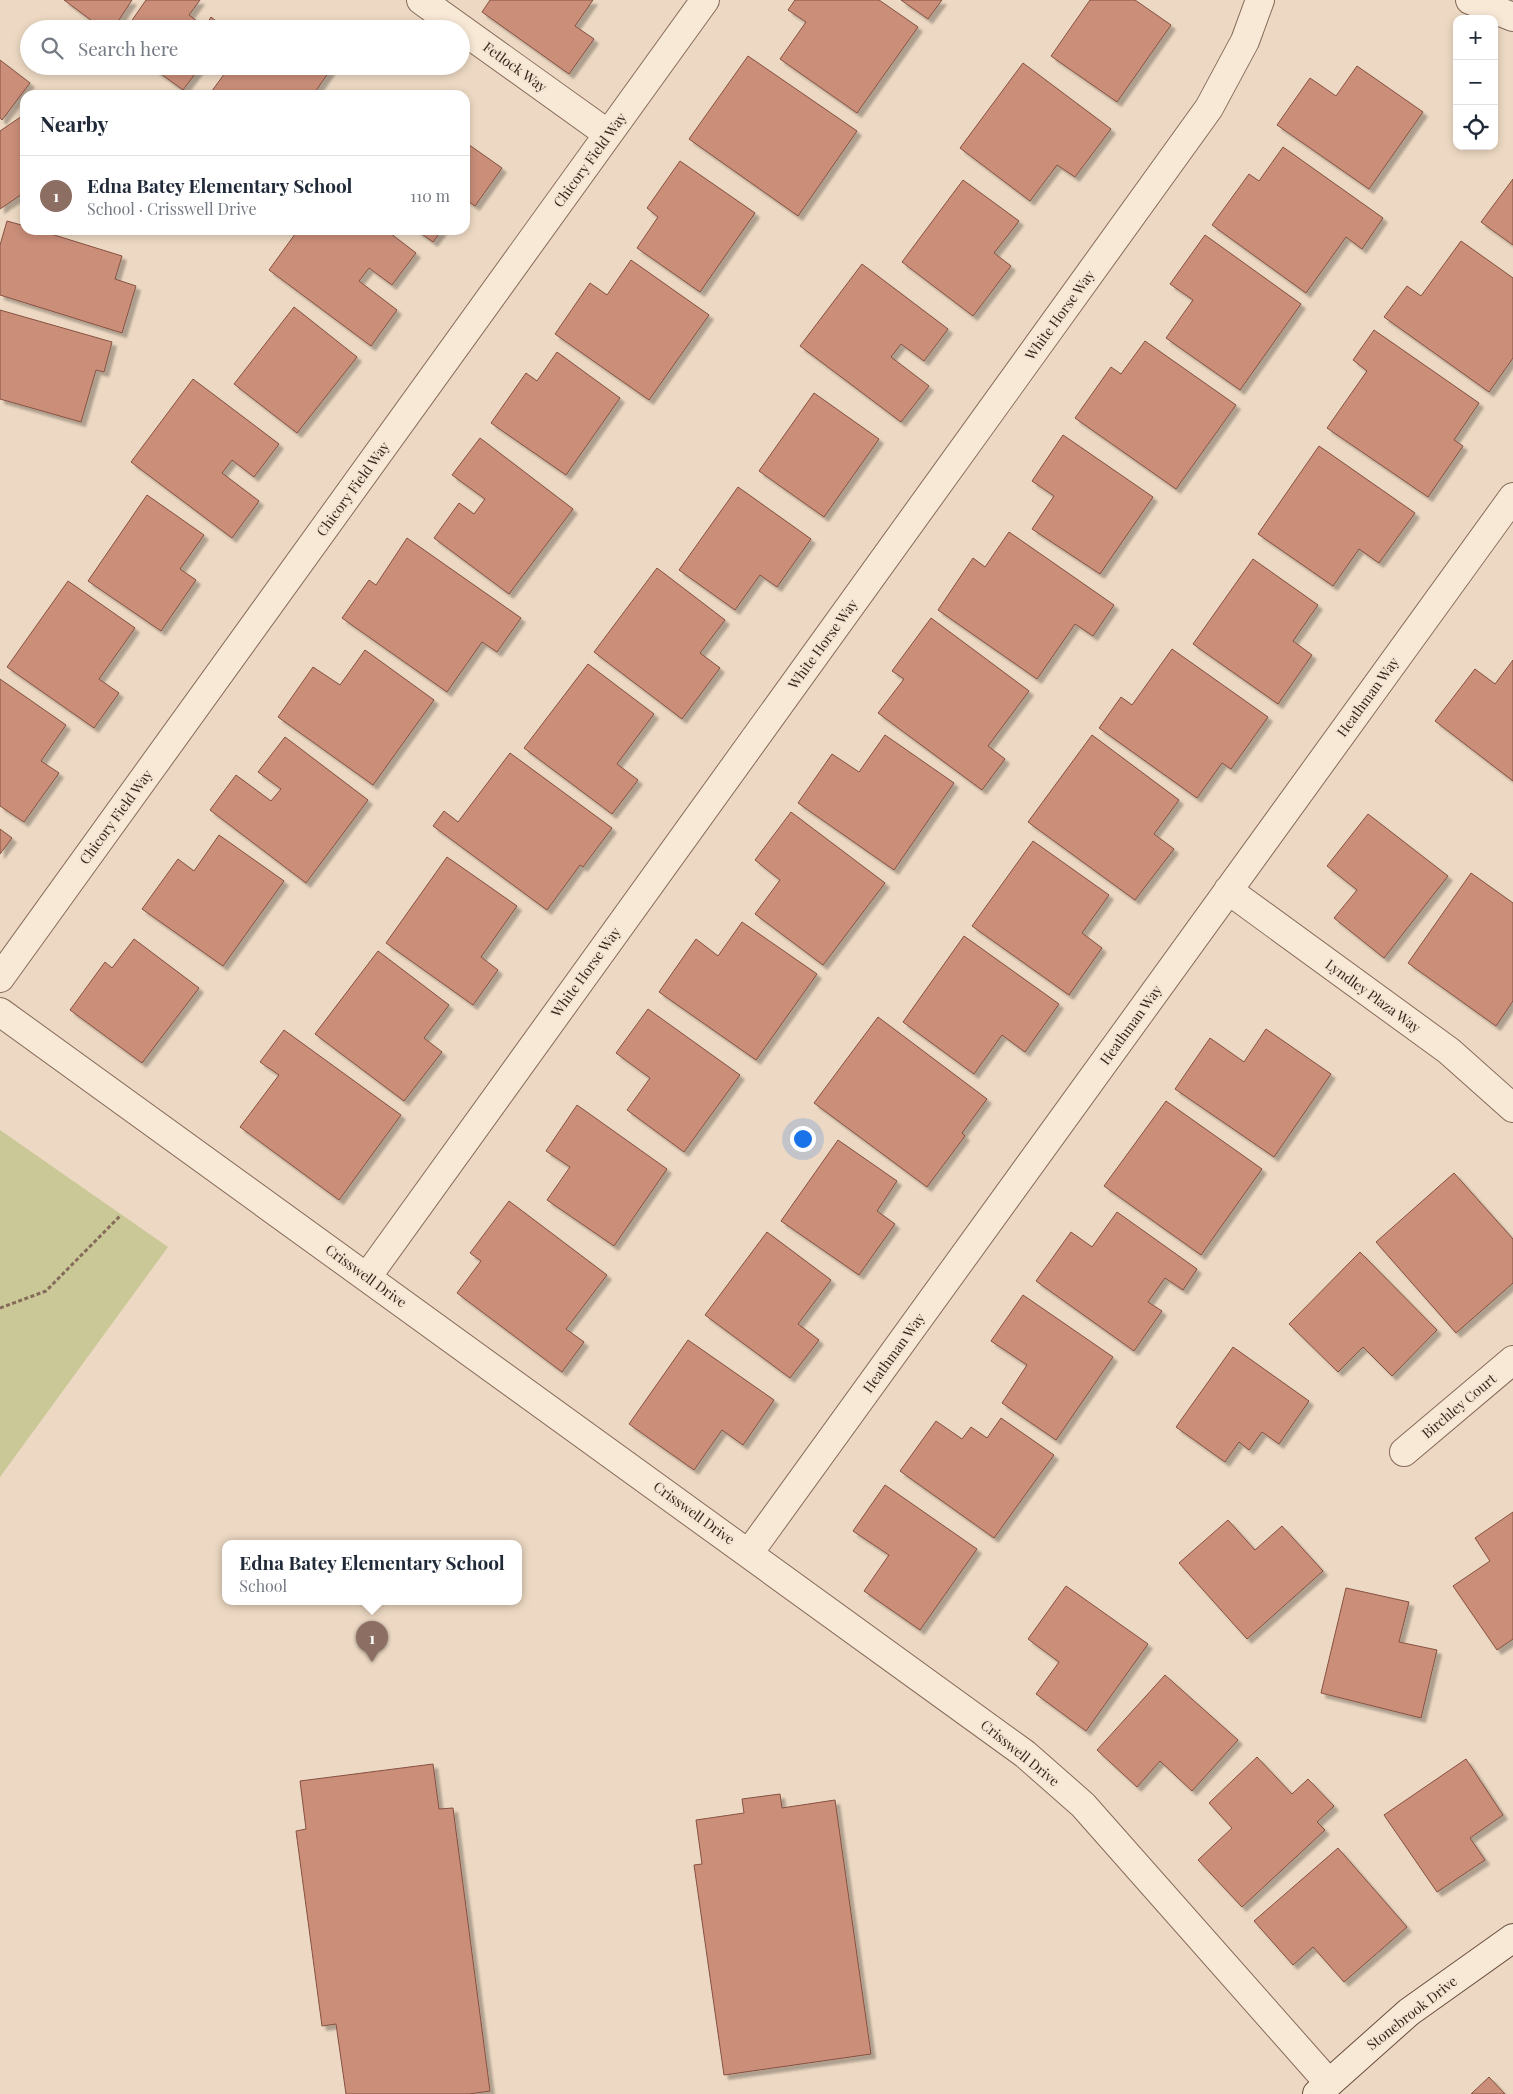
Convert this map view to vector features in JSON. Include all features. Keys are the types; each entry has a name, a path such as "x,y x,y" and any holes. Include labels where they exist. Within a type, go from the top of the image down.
{"street":[{"name":"Fetlock Way","path":"421,0 449,20"},
{"name":"Chicory Field Way","path":"0,978 705,0"},
{"name":"White Horse Way","path":"366,1277 1209,108 1245,41 1260,0"},
{"path":"1470,0 1513,17"},
{"name":"Fetlock Way","path":"470,35 608,134"},
{"name":"Heathman Way","path":"749,1553 1228,890 1511,505"},
{"name":"Lyndley Plaza Way","path":"1228,890 1449,1052 1513,1108"},
{"name":"Crisswell Drive","path":"0,1012 1025,1754 1083,1805 1322,2088"},
{"name":"Birchley Court","path":"1404,1452 1513,1360"},
{"name":"Stonebrook Drive","path":"1322,2088 1410,2012 1513,1938"}],"path":[{"path":"0,1308 46,1290 121,1215"}],"shaded area":[{"path":"0,1130 168,1247 0,1477"}],"building":[{"path":"64,0 132,0 119,20 91,20"},
{"path":"146,0 200,0 189,15 196,20 132,20"},
{"path":"490,0 593,0 575,26 594,39 569,74 482,12"},
{"path":"795,0 879,0 918,27 857,113 780,59 806,22 788,10"},
{"path":"901,0 942,0 928,19"},
{"path":"1090,0 1135,0 1171,25 1117,102 1051,56"},
{"path":"748,56 857,131 798,216 689,139"},
{"path":"0,60 30,83 25,90 20,90 20,96 2,120 0,118"},
{"path":"1023,63 1111,129 1075,177 1057,165 1030,201 960,148"},
{"path":"1357,66 1423,112 1369,189 1277,125 1310,78 1336,96"},
{"path":"162,75 194,75 183,90"},
{"path":"223,75 327,75 316,90 213,90"},
{"path":"20,117 20,195 0,209 0,131"},
{"path":"470,146 502,168 475,206 470,202"},
{"path":"1283,147 1383,218 1362,249 1346,237 1306,293 1212,225 1249,174 1259,181"},
{"path":"680,161 755,213 700,292 637,248 658,217 647,208"},
{"path":"1513,179 1513,245 1481,222"},
{"path":"963,180 1019,221 994,253 1011,266 973,316 902,262"},
{"path":"7,221 20,225 20,235 54,235 122,256 115,279 136,286 122,333 0,295 0,245"},
{"path":"294,235 393,235 416,253 392,285 369,268 359,281 397,310 371,346 269,270"},
{"path":"423,235 438,235 433,242"},
{"path":"1205,235 1301,304 1240,390 1166,338 1193,300 1170,284"},
{"path":"1461,241 1513,278 1513,358 1489,392 1384,317 1407,286 1421,296"},
{"path":"631,260 709,315 649,400 555,334 590,283 607,295"},
{"path":"862,264 948,329 924,361 901,344 891,357 929,386 901,422 800,346"},
{"path":"294,307 357,357 297,433 234,384"},
{"path":"0,310 112,342 104,372 96,370 81,422 0,399"},
{"path":"1374,330 1479,403 1454,440 1463,446 1428,497 1327,428 1367,371 1353,360"},
{"path":"1145,341 1236,405 1176,489 1075,418 1111,367 1121,374"},
{"path":"557,352 620,398 566,475 491,423 526,373 537,381"},
{"path":"193,379 279,444 254,477 232,460 222,473 259,501 232,538 131,462"},
{"path":"814,393 879,439 824,517 759,471"},
{"path":"1063,435 1153,497 1100,574 1032,529 1054,496 1032,481"},
{"path":"480,438 573,509 509,594 434,538 459,503 474,514 485,499 452,475"},
{"path":"1319,446 1415,513 1379,563 1359,549 1333,586 1258,534"},
{"path":"738,487 811,539 777,587 760,575 735,610 679,570"},
{"path":"147,495 204,535 180,569 196,580 161,631 88,581"},
{"path":"1009,532 1114,605 1093,636 1075,624 1037,679 938,610 973,558 985,567"},
{"path":"407,538 521,618 497,652 482,642 447,692 342,618 369,580 376,585"},
{"path":"1253,559 1318,605 1293,641 1312,655 1278,704 1193,644"},
{"path":"657,568 725,620 700,653 720,668 682,719 594,652"},
{"path":"68,581 135,628 99,679 119,693 94,728 7,667"},
{"path":"931,618 1029,691 988,746 1005,759 982,790 878,713 904,679 892,671"},
{"path":"1172,649 1268,717 1231,769 1222,763 1197,798 1099,728 1121,697 1132,705"},
{"path":"365,650 434,700 373,785 278,717 313,667 340,685"},
{"path":"1513,660 1513,781 1435,721 1475,669 1495,684"},
{"path":"588,664 654,714 617,764 638,780 612,814 524,748"},
{"path":"0,679 66,725 41,761 59,773 24,822 0,806"},
{"path":"885,735 954,783 894,870 798,803 832,754 859,772"},
{"path":"1092,735 1179,800 1154,834 1174,849 1135,900 1028,822"},
{"path":"285,737 368,800 306,883 210,810 236,775 271,801 281,789 258,772"},
{"path":"510,753 612,828 583,867 580,865 547,910 433,826 444,811 458,822"},
{"path":"791,812 885,883 823,965 755,914 780,880 755,860"},
{"path":"1368,814 1448,876 1384,958 1334,918 1357,890 1327,866"},
{"path":"0,829 12,838 0,854"},
{"path":"219,835 284,881 223,966 142,909 178,859 194,871"},
{"path":"1033,841 1109,895 1082,933 1102,948 1069,995 972,926"},
{"path":"447,857 517,906 481,957 498,970 473,1005 386,943"},
{"path":"1471,873 1513,903 1513,1001 1496,1026 1408,963"},
{"path":"742,922 817,974 756,1060 659,992 696,939 718,956"},
{"path":"964,936 1059,1004 1025,1052 1002,1035 974,1074 903,1022"},
{"path":"134,939 199,988 142,1063 70,1010 105,962 112,968"},
{"path":"378,951 449,1005 424,1038 442,1052 404,1101 315,1034"},
{"path":"648,1009 740,1075 684,1152 627,1110 650,1078 616,1053"},
{"path":"878,1017 987,1099 962,1133 965,1136 927,1187 814,1103"},
{"path":"1266,1029 1331,1074 1274,1157 1175,1089 1210,1038 1244,1062"},
{"path":"284,1030 401,1115 339,1200 240,1127 279,1075 260,1062"},
{"path":"1166,1101 1262,1169 1201,1255 1104,1186"},
{"path":"577,1105 667,1169 614,1246 547,1200 570,1167 546,1151"},
{"path":"838,1140 897,1181 877,1211 895,1224 859,1275 781,1221"},
{"path":"1454,1173 1513,1239 1513,1283 1456,1333 1376,1242"},
{"path":"509,1201 607,1275 566,1329 584,1342 562,1372 457,1293 481,1261 470,1253"},
{"path":"1117,1212 1197,1269 1183,1290 1165,1278 1148,1302 1162,1311 1134,1351 1036,1281 1071,1232 1092,1247"},
{"path":"767,1232 831,1280 798,1324 819,1340 790,1378 705,1315"},
{"path":"1360,1252 1437,1330 1392,1376 1363,1347 1338,1372 1289,1324"},
{"path":"1023,1295 1113,1357 1056,1440 1002,1403 1027,1365 991,1341"},
{"path":"688,1340 774,1400 743,1445 722,1430 694,1470 629,1424"},
{"path":"1233,1347 1309,1401 1279,1444 1262,1432 1249,1450 1239,1442 1225,1462 1176,1427"},
{"path":"1001,1418 1054,1455 994,1538 900,1471 936,1421 962,1439 971,1427 987,1438"},
{"path":"885,1485 977,1549 920,1630 864,1591 889,1555 853,1531"},
{"path":"1513,1512 1513,1639 1497,1650 1453,1586 1490,1561 1475,1538"},
{"path":"1228,1520 1255,1550 1282,1526 1323,1571 1247,1639 1179,1563"},
{"path":"1066,1586 1148,1644 1086,1731 1036,1694 1059,1662 1028,1639"},
{"path":"1346,1588 1409,1602 1399,1642 1437,1650 1421,1718 1321,1693"},
{"path":"1165,1675 1238,1740 1192,1791 1160,1761 1137,1787 1097,1750"},
{"path":"1257,1757 1292,1794 1308,1779 1334,1806 1317,1822 1325,1830 1242,1907 1198,1860 1232,1828 1209,1803"},
{"path":"1466,1759 1503,1815 1470,1838 1485,1860 1437,1892 1384,1815"},
{"path":"433,1764 439,1809 453,1808 490,2091 469,2094 346,2094 336,2024 322,2026 296,1831 306,1829 300,1781"},
{"path":"780,1794 782,1808 835,1800 871,2054 724,2075 694,1865 702,1864 696,1820 744,1813 742,1799"},
{"path":"1338,1848 1407,1927 1344,1982 1313,1947 1293,1965 1254,1921"},
{"path":"1489,2077 1505,2094 1471,2094"}],"place":[{"name":"Edna Batey Elementary School","path":"372,1662"}]}
